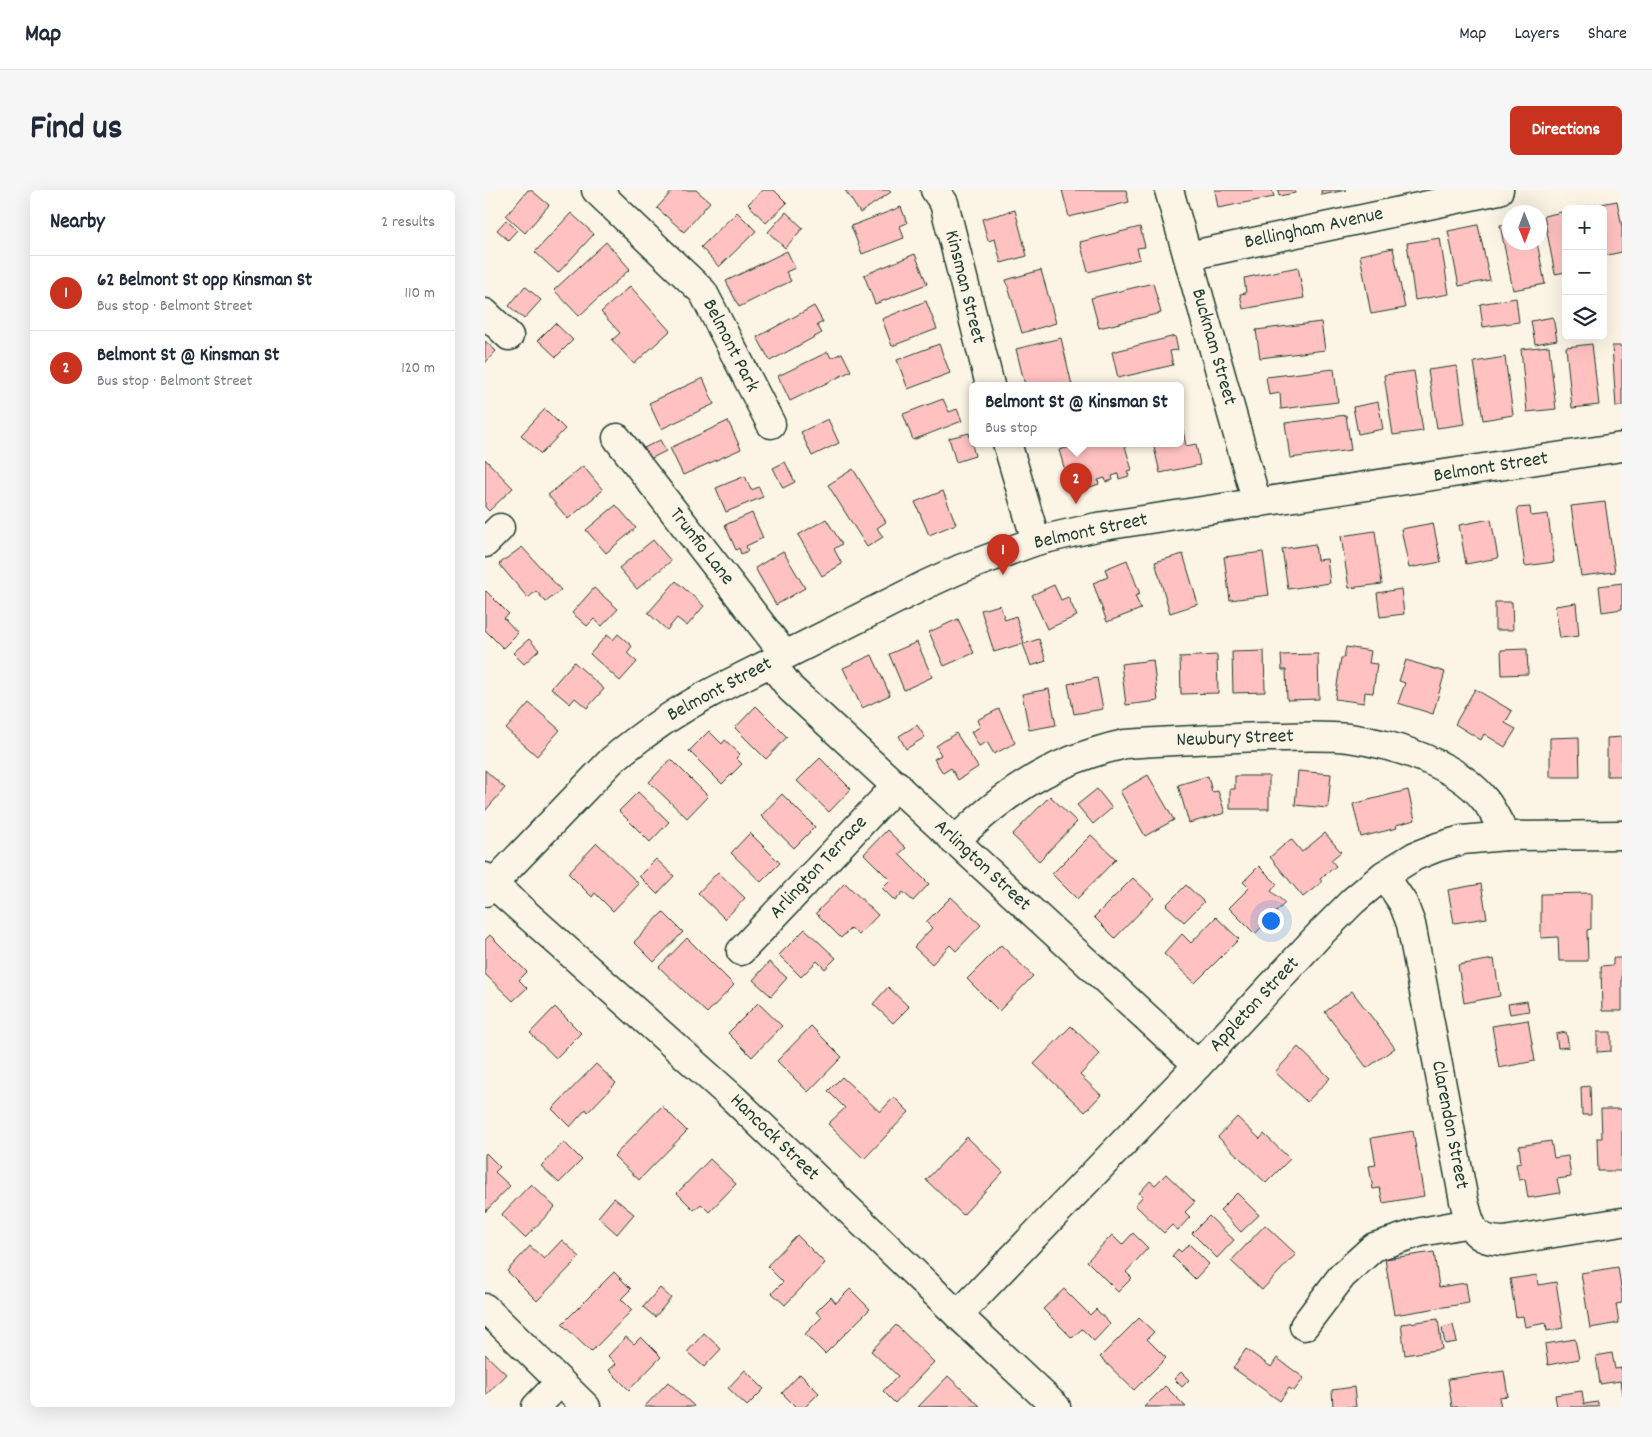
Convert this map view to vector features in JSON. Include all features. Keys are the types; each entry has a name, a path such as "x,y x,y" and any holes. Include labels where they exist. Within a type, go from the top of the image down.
{"street":[{"name":"Belmont Park","path":"596,190 703,292 771,424"},
{"name":"Kinsman Street","path":"935,190 943,204 989,382"},
{"name":"Bucknam Street","path":"1169,190 1257,503"},
{"name":"Bellingham Avenue","path":"1187,256 1499,190"},
{"path":"485,313 509,336"},
{"name":"Trunfio Lane","path":"617,438 778,659"},
{"path":"1008,447 1036,542"},
{"name":"Belmont Street","path":"487,885 633,742 688,704 935,580 992,556 1036,542 1097,527 1622,447"},
{"name":"Arlington Street","path":"778,659 791,689 1198,1066"},
{"name":"Newbury Street","path":"954,841 1001,801 1025,784 1074,759 1098,751 1125,744 1219,738 1305,736 1349,738 1369,742 1432,762 1470,785 1485,800 1506,836"},
{"name":"Arlington Terrace","path":"741,951 897,786"},
{"name":"Appleton Street","path":"958,1315 1198,1066 1320,934 1353,901 1384,875 1415,856 1448,844 1471,839 1506,836 1622,835"},
{"name":"Clarendon Street","path":"1384,875 1403,903 1411,924 1462,1191 1470,1223"},
{"name":"Hancock Street","path":"487,885 734,1099 1056,1407"},
{"path":"1304,1326 1342,1276 1374,1247 1421,1232 1470,1223 1472,1229 1478,1235 1497,1241 1515,1240 1622,1222"},
{"path":"485,1308 586,1407"},
{"path":"536,1407 560,1382"}],"building":[{"path":"528,190 531,190 549,205 525,233 506,216"},
{"path":"673,190 696,190 710,202 684,232 657,208"},
{"path":"763,190 774,190 787,203 766,223 748,204"},
{"path":"845,190 890,190 891,192 860,213"},
{"path":"1062,190 1126,190 1129,202 1069,217"},
{"path":"1215,190 1272,190 1274,197 1218,208"},
{"path":"1278,190 1295,190 1295,193 1279,196"},
{"path":"1321,190 1346,190 1322,195"},
{"path":"1617,201 1622,227 1622,252 1607,255 1607,205 1595,205"},
{"path":"901,207 907,223 900,226 904,238 862,254 851,226"},
{"path":"1015,210 1027,256 1001,263 995,239 988,241 982,219"},
{"path":"737,212 756,231 719,267 701,247"},
{"path":"786,212 803,228 785,248 768,232"},
{"path":"1562,212 1562,273 1555,274 1547,232 1547,215"},
{"path":"571,213 594,234 558,273 535,252"},
{"path":"506,220 517,230 508,240 497,230"},
{"path":"1478,225 1490,280 1459,286 1448,231"},
{"path":"1140,227 1145,247 1137,248 1140,259 1088,272 1080,242"},
{"path":"1440,238 1449,294 1415,300 1407,243"},
{"path":"606,242 630,269 579,316 554,290"},
{"path":"1393,248 1405,308 1371,314 1360,255"},
{"path":"1505,250 1539,250 1545,284 1513,290"},
{"path":"787,251 795,268 786,272 791,281 739,307 726,281"},
{"path":"915,254 927,284 875,304 864,275"},
{"path":"1298,267 1304,298 1243,309 1240,294 1246,293 1244,278"},
{"path":"1041,270 1056,323 1022,333 1006,280"},
{"path":"1153,283 1161,313 1099,328 1091,298"},
{"path":"525,286 541,300 524,319 509,306"},
{"path":"630,286 670,331 634,364 612,340 620,333 601,312"},
{"path":"1516,298 1519,322 1483,327 1480,304"},
{"path":"926,301 937,329 892,346 882,319"},
{"path":"814,306 823,322 817,325 822,333 770,361 757,337"},
{"path":"1553,317 1557,340 1535,344 1531,321"},
{"path":"1321,322 1325,350 1260,358 1256,330"},
{"path":"555,323 573,340 556,357 538,340"},
{"path":"1175,336 1178,350 1170,351 1173,365 1118,378 1112,352"},
{"path":"1061,338 1071,382 1024,382 1016,349"},
{"path":"485,341 496,351 485,363"},
{"path":"939,344 950,373 908,389 897,360"},
{"path":"1592,344 1599,405 1572,408 1566,347"},
{"path":"1549,346 1556,409 1527,412 1521,349"},
{"path":"1612,346 1622,346 1622,406 1616,407"},
{"path":"828,352 831,358 842,353 851,371 790,401 778,376"},
{"path":"1505,357 1513,415 1483,420 1474,362"},
{"path":"1457,366 1465,424 1437,428 1428,370"},
{"path":"1334,369 1338,402 1281,409 1280,393 1269,395 1266,377"},
{"path":"1414,371 1423,431 1393,435 1384,375"},
{"path":"703,378 714,404 661,429 649,403"},
{"path":"943,399 949,412 957,409 962,421 913,440 903,414"},
{"path":"1378,402 1383,429 1358,434 1353,407"},
{"path":"545,409 565,429 541,454 521,435"},
{"path":"1346,415 1351,450 1290,458 1285,423"},
{"path":"828,419 839,443 812,456 801,432"},
{"path":"728,421 741,449 683,475 670,448"},
{"path":"969,433 969,447 973,447 975,456 956,462 949,438"},
{"path":"1184,436 1186,446 1196,444 1200,465 1160,473 1154,447 1184,447"},
{"path":"660,440 666,451 650,459 644,448"},
{"path":"1070,447 1125,447 1132,470 1127,471 1129,476 1119,479 1118,474 1112,476 1113,480 1106,482 1105,478 1098,480 1099,484 1090,487 1089,483 1080,485 1081,489 1075,491 1074,487 1070,488 1059,450"},
{"path":"485,459 513,488 489,511 485,507"},
{"path":"785,462 795,482 783,488 773,468"},
{"path":"583,466 603,490 568,519 548,495"},
{"path":"853,469 886,522 877,528 883,537 867,547 828,485"},
{"path":"745,476 751,490 759,487 763,497 726,512 716,488"},
{"path":"943,491 956,524 929,535 915,502"},
{"path":"1605,502 1615,572 1581,576 1571,506"},
{"path":"616,505 636,528 606,553 586,530"},
{"path":"1530,507 1531,516 1548,514 1554,562 1525,566 1517,508"},
{"path":"752,513 763,538 746,546 748,551 741,554 739,548 736,550 725,525"},
{"path":"826,519 842,544 834,549 842,564 822,576 798,535"},
{"path":"1491,519 1498,558 1466,564 1459,525"},
{"path":"1433,523 1441,562 1409,568 1401,529"},
{"path":"1375,531 1382,584 1349,588 1341,536"},
{"path":"653,540 671,561 637,589 619,568"},
{"path":"1315,544 1317,560 1327,559 1330,583 1288,589 1282,549"},
{"path":"522,547 561,590 546,602 536,591 528,598 499,564"},
{"path":"783,551 805,588 776,605 755,568"},
{"path":"1263,552 1269,595 1230,600 1224,557"},
{"path":"1183,554 1198,604 1170,613 1155,562"},
{"path":"1127,560 1140,594 1135,596 1141,609 1107,622 1093,583 1108,577 1105,569"},
{"path":"676,581 704,606 687,626 677,618 667,630 648,613"},
{"path":"1622,583 1622,609 1602,612 1599,586"},
{"path":"1054,585 1061,600 1068,597 1077,616 1047,629 1032,595"},
{"path":"594,588 618,609 602,626 594,619 587,626 572,613"},
{"path":"1401,589 1404,614 1380,617 1377,593"},
{"path":"486,591 509,614 504,618 518,633 503,648 485,630"},
{"path":"1495,602 1512,602 1513,630 1495,630"},
{"path":"1576,603 1579,636 1560,638 1555,606"},
{"path":"1000,605 1005,620 1016,616 1024,643 994,652 981,610"},
{"path":"958,619 974,653 944,666 929,632"},
{"path":"618,634 632,646 627,653 637,662 620,681 590,654 607,635 613,640"},
{"path":"529,639 539,650 524,664 513,653"},
{"path":"1039,639 1046,661 1031,666 1023,644"},
{"path":"917,642 932,677 904,690 889,654"},
{"path":"1346,647 1371,651 1369,663 1377,664 1373,693 1365,692 1364,703 1335,699 1341,658 1344,658"},
{"path":"1527,649 1528,674 1502,675 1501,650"},
{"path":"1264,651 1265,692 1233,693 1232,652"},
{"path":"1318,654 1319,699 1287,700 1286,670 1282,670 1281,655"},
{"path":"872,655 890,695 862,708 843,668"},
{"path":"1217,655 1218,693 1181,694 1180,657"},
{"path":"1153,660 1158,701 1126,705 1121,664"},
{"path":"1406,660 1445,672 1433,714 1398,703 1405,683 1399,681"},
{"path":"574,662 604,689 587,708 575,698 570,704 551,688"},
{"path":"1097,678 1103,709 1074,714 1068,684"},
{"path":"1049,689 1056,725 1029,730 1022,694"},
{"path":"1475,689 1512,711 1505,723 1516,729 1505,747 1484,734 1481,740 1455,724"},
{"path":"529,703 560,730 537,756 506,729"},
{"path":"756,706 787,737 766,759 735,728"},
{"path":"999,709 1015,743 994,754 987,742 979,746 971,732 980,727 977,720"},
{"path":"917,725 925,737 906,749 899,736"},
{"path":"709,731 722,744 725,740 740,754 736,758 742,764 722,784 689,751"},
{"path":"956,733 978,767 958,780 951,768 943,773 934,759 941,755 936,746"},
{"path":"1579,737 1580,777 1550,777 1550,738"},
{"path":"1622,737 1622,776 1607,776 1607,738"},
{"path":"820,758 851,789 829,812 797,781"},
{"path":"671,759 708,796 687,818 649,782"},
{"path":"485,770 505,788 485,811"},
{"path":"1298,771 1331,774 1328,808 1295,805"},
{"path":"1148,775 1174,820 1145,836 1120,791"},
{"path":"1208,776 1212,792 1218,791 1225,813 1189,823 1178,785"},
{"path":"1235,776 1269,776 1269,809 1230,809 1230,789 1235,789"},
{"path":"1097,789 1112,808 1093,824 1077,805"},
{"path":"1408,790 1415,820 1396,825 1397,828 1361,837 1353,804"},
{"path":"638,792 669,822 650,842 619,811"},
{"path":"782,794 815,827 794,848 761,816"},
{"path":"1050,796 1077,822 1039,861 1012,835"},
{"path":"887,830 906,848 899,854 929,884 913,901 903,892 895,901 882,888 890,880 864,854"},
{"path":"750,833 780,863 761,882 731,853"},
{"path":"1325,833 1341,852 1331,860 1336,866 1320,879 1322,882 1303,897 1270,857 1291,839 1302,852"},
{"path":"1091,835 1116,859 1077,899 1052,874"},
{"path":"597,843 639,884 613,911 595,893 592,897 568,873"},
{"path":"656,859 674,876 657,894 639,876"},
{"path":"1259,866 1277,884 1271,891 1285,903 1255,934 1229,908 1249,888 1243,882"},
{"path":"718,872 745,898 725,919 698,893"},
{"path":"1133,878 1154,898 1115,938 1094,917"},
{"path":"845,883 878,915 859,935 851,928 841,938 816,913"},
{"path":"1481,884 1487,918 1454,923 1448,890"},
{"path":"1186,885 1204,902 1184,922 1166,905"},
{"path":"1591,893 1591,929 1587,930 1588,961 1559,961 1558,937 1541,938 1541,894"},
{"path":"951,897 981,925 956,951 950,945 932,964 914,947 932,928 926,922"},
{"path":"663,912 683,932 654,962 634,942"},
{"path":"1216,917 1239,939 1195,983 1164,954 1182,934 1191,943"},
{"path":"805,929 836,958 825,969 817,961 801,977 779,955"},
{"path":"490,935 527,972 519,980 527,988 513,1001 485,974 485,940"},
{"path":"687,938 734,985 707,1013 659,967"},
{"path":"1001,945 1033,976 999,1011 967,979"},
{"path":"1613,958 1622,958 1622,1011 1602,1011 1601,966 1613,965"},
{"path":"1494,959 1500,996 1464,1003 1458,965"},
{"path":"769,962 787,978 771,996 753,980"},
{"path":"888,987 909,1007 893,1023 873,1004"},
{"path":"1352,991 1395,1048 1367,1068 1325,1012"},
{"path":"1527,1001 1529,1011 1510,1014 1508,1004"},
{"path":"758,1003 782,1026 752,1057 728,1033"},
{"path":"555,1007 581,1033 556,1058 530,1033"},
{"path":"1528,1020 1535,1061 1499,1068 1492,1026"},
{"path":"811,1026 842,1057 808,1092 777,1061"},
{"path":"1071,1026 1100,1054 1080,1075 1101,1095 1085,1112 1034,1064"},
{"path":"1566,1032 1569,1047 1558,1048 1556,1034"},
{"path":"1597,1032 1611,1032 1611,1051 1597,1052"},
{"path":"1298,1047 1330,1078 1307,1102 1275,1072"},
{"path":"596,1064 616,1083 588,1112 586,1109 570,1127 552,1109"},
{"path":"842,1077 880,1112 894,1097 909,1112 864,1159 828,1124 845,1108 828,1091"},
{"path":"1590,1086 1591,1115 1582,1115 1581,1087"},
{"path":"662,1106 687,1131 639,1180 614,1156"},
{"path":"1601,1109 1622,1109 1622,1171 1598,1171 1597,1138 1602,1138"},
{"path":"1237,1117 1260,1139 1264,1134 1290,1159 1266,1183 1218,1137"},
{"path":"1413,1131 1424,1196 1383,1203 1380,1188 1373,1189 1369,1166 1376,1165 1371,1138"},
{"path":"967,1137 1003,1172 963,1215 926,1180"},
{"path":"1551,1141 1554,1158 1568,1156 1571,1177 1557,1179 1560,1193 1528,1198 1525,1179 1519,1180 1516,1164 1521,1163 1519,1146"},
{"path":"564,1142 582,1160 559,1183 541,1166"},
{"path":"486,1153 500,1167 495,1172 510,1186 485,1212 485,1155"},
{"path":"710,1159 736,1184 709,1212 701,1204 694,1210 677,1193"},
{"path":"1166,1174 1195,1202 1185,1212 1190,1217 1178,1230 1172,1225 1164,1233 1135,1205 1143,1196 1139,1193 1150,1181 1155,1185"},
{"path":"531,1184 555,1207 525,1238 501,1215"},
{"path":"1237,1193 1259,1215 1241,1232 1220,1210"},
{"path":"614,1198 634,1214 617,1234 598,1217"},
{"path":"1209,1216 1234,1240 1217,1258 1192,1233"},
{"path":"1265,1225 1296,1254 1262,1290 1231,1261"},
{"path":"1133,1233 1148,1248 1126,1272 1132,1278 1118,1292 1087,1261 1112,1235 1122,1245"},
{"path":"797,1235 825,1263 785,1305 772,1293 783,1282 767,1266"},
{"path":"562,1240 580,1257 537,1301 507,1271 530,1246 544,1259"},
{"path":"1189,1244 1209,1264 1195,1279 1172,1256 1178,1249 1181,1252"},
{"path":"1434,1252 1439,1287 1466,1283 1469,1303 1394,1315 1385,1259"},
{"path":"1618,1267 1622,1294 1622,1303 1616,1304 1619,1323 1590,1328 1581,1273"},
{"path":"614,1272 631,1289 621,1299 632,1310 591,1352 562,1324"},
{"path":"1537,1275 1538,1285 1556,1282 1563,1328 1547,1331 1546,1323 1525,1327 1523,1316 1516,1317 1510,1279"},
{"path":"660,1288 671,1298 655,1317 643,1307"},
{"path":"850,1289 870,1309 825,1354 805,1334 822,1317 816,1312 831,1297 836,1303"},
{"path":"1064,1289 1090,1315 1096,1309 1110,1324 1094,1341 1082,1329 1072,1338 1043,1309"},
{"path":"1139,1318 1154,1332 1147,1339 1166,1358 1134,1390 1100,1357"},
{"path":"1438,1319 1442,1349 1405,1355 1401,1324"},
{"path":"896,1325 934,1362 895,1403 883,1391 898,1376 871,1351"},
{"path":"1453,1325 1457,1342 1445,1344 1442,1328"},
{"path":"704,1333 721,1349 704,1367 687,1352"},
{"path":"626,1337 634,1344 641,1337 661,1357 629,1390 609,1370 616,1364 608,1356"},
{"path":"1575,1339 1579,1359 1548,1365 1545,1344"},
{"path":"1246,1349 1271,1367 1277,1358 1304,1378 1294,1391 1289,1388 1280,1401 1233,1368"},
{"path":"1612,1353 1615,1369 1622,1368 1622,1395 1620,1381 1600,1384 1596,1356"},
{"path":"485,1354 506,1374 485,1396"},
{"path":"745,1370 764,1389 747,1406 728,1388"},
{"path":"1504,1371 1508,1396 1499,1397 1501,1407 1452,1407 1448,1379"},
{"path":"1181,1372 1189,1380 1182,1387 1174,1379"},
{"path":"800,1374 819,1393 805,1407 796,1407 782,1393"},
{"path":"948,1376 980,1406 918,1407"},
{"path":"668,1382 694,1406 644,1407"},
{"path":"1165,1386 1186,1407 1144,1407"},
{"path":"1354,1387 1356,1407 1333,1407 1332,1390"},
{"path":"1582,1391 1584,1404 1598,1402 1598,1407 1557,1407 1555,1395"}],"place":[{"name":"Belmont St @ Kinsman St","path":"1076,504"},
{"name":"62 Belmont St opp Kinsman St","path":"1003,575"}]}
